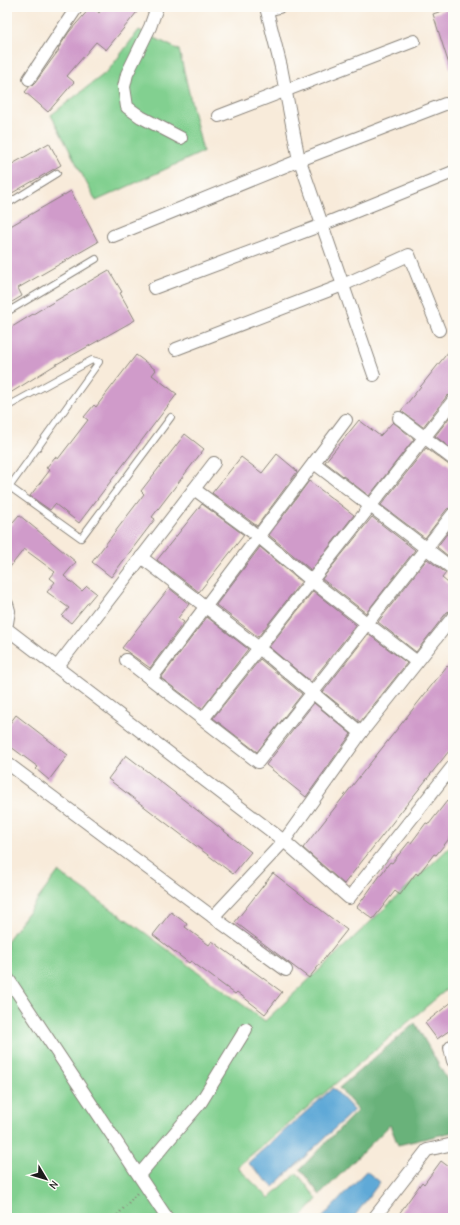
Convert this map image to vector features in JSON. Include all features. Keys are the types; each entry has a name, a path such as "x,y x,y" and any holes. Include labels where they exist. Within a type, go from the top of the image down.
{"street":[{"path":"29,79 77,7"},
{"path":"157,7 150,27 127,74 124,87 127,107 141,117 181,138"},
{"path":"280,7 266,9 286,91 300,160 374,375"},
{"path":"219,116 414,41"},
{"path":"113,236 300,160 445,104"},
{"path":"154,288 322,225 453,172"},
{"path":"176,349 343,285 409,255 439,330"},
{"path":"204,719 453,401"},
{"path":"399,418 453,459"},
{"path":"151,679 346,420"},
{"path":"56,667 214,463"},
{"path":"314,463 453,569"},
{"path":"194,489 259,537 366,624 417,662"},
{"path":"126,660 258,762 453,514"},
{"path":"141,557 259,648 312,694 361,733"},
{"path":"7,604 9,611 7,623"},
{"path":"213,918 284,841 361,733 453,617"},
{"path":"7,629 284,841 349,898 453,766"},
{"path":"7,763 213,918 286,970"},
{"path":"7,977 167,1218"},
{"path":"142,1179 201,1102 246,1029"},
{"path":"453,1045 450,1048 453,1061"},
{"path":"374,1218 427,1150 453,1144"}],"lane":[{"path":"7,204 57,173"},
{"path":"7,312 96,259"},
{"path":"7,408 10,404 92,360 100,362 8,486 81,538 172,417"}],"path":[{"path":"115,1218 142,1179"}],"green space":[{"path":"139,30 179,50 203,152 96,201 51,115 108,71"},
{"path":"453,844 453,984 237,1167 269,1198 297,1173 317,1199 301,1218 7,1218 7,941 58,872 133,924 265,1021"},
{"path":"415,1023 453,1090 453,1132 398,1145 390,1125 320,1195 300,1169 358,1110 339,1088"}],"water":[{"path":"333,1088 354,1110 273,1187 248,1163"},
{"path":"366,1171 380,1182 353,1218 322,1218"}],"building":[{"path":"91,7 99,13 104,7 141,7 106,50 96,42 67,76 74,82 48,112 25,92 35,83 59,50 58,49 69,32"},
{"path":"453,7 453,71 451,71 433,14"},
{"path":"49,143 61,165 7,196 7,167"},
{"path":"71,191 98,242 18,288 22,296 7,305 7,228"},
{"path":"109,270 122,292 120,293 135,320 55,365 7,395 7,330"},
{"path":"453,346 453,394 447,396 423,427 401,411"},
{"path":"136,355 156,370 152,375 177,394 79,523 55,504 50,510 30,496 50,470 46,468 55,457 58,459 88,420 84,417 94,405 96,407"},
{"path":"453,413 453,450 435,436"},
{"path":"359,420 380,436 393,422 414,439 369,496 325,462"},
{"path":"185,434 204,449 152,517 155,519 111,577 92,562 144,494 141,491"},
{"path":"426,448 453,468 453,507 447,509 425,538 381,505"},
{"path":"277,454 297,472 257,526 212,493 241,457 262,473"},
{"path":"309,481 354,515 311,570 269,535"},
{"path":"202,504 244,535 199,592 157,560"},
{"path":"19,515 76,562 64,576 82,591 87,586 96,593 71,623 62,616 69,608 47,592 55,582 50,578 55,572 24,549 7,571 7,529"},
{"path":"372,517 415,550 366,613 322,579"},
{"path":"453,526 453,560 437,547"},
{"path":"260,547 301,582 258,637 216,605"},
{"path":"427,559 446,573 442,578 453,587 453,610 447,612 416,652 378,622"},
{"path":"169,588 189,604 178,618 184,622 150,668 122,648"},
{"path":"313,591 356,625 311,682 269,647"},
{"path":"207,617 248,649 202,709 161,678"},
{"path":"368,634 407,663 360,722 323,692"},
{"path":"260,659 302,694 257,752 213,718"},
{"path":"447,666 453,671 453,746 344,884 303,848"},
{"path":"314,703 351,734 306,797 266,765"},
{"path":"16,715 68,755 49,780 36,769 38,767 7,744 7,727"},
{"path":"126,755 251,852 233,874 108,779"},
{"path":"447,801 453,806 453,834 436,855 434,854 418,875 416,873 400,895 395,891 373,919 357,907 390,862 392,863 409,842 411,843 426,823 429,824"},
{"path":"273,873 347,930 309,978 235,922"},
{"path":"171,912 187,924 185,927 209,945 212,941 282,992 265,1014 237,992 235,994 191,961 189,963 153,935"},
{"path":"453,1001 453,1028 437,1039 425,1023"},
{"path":"441,1161 453,1170 453,1218 396,1218 422,1182 424,1184"}]}
